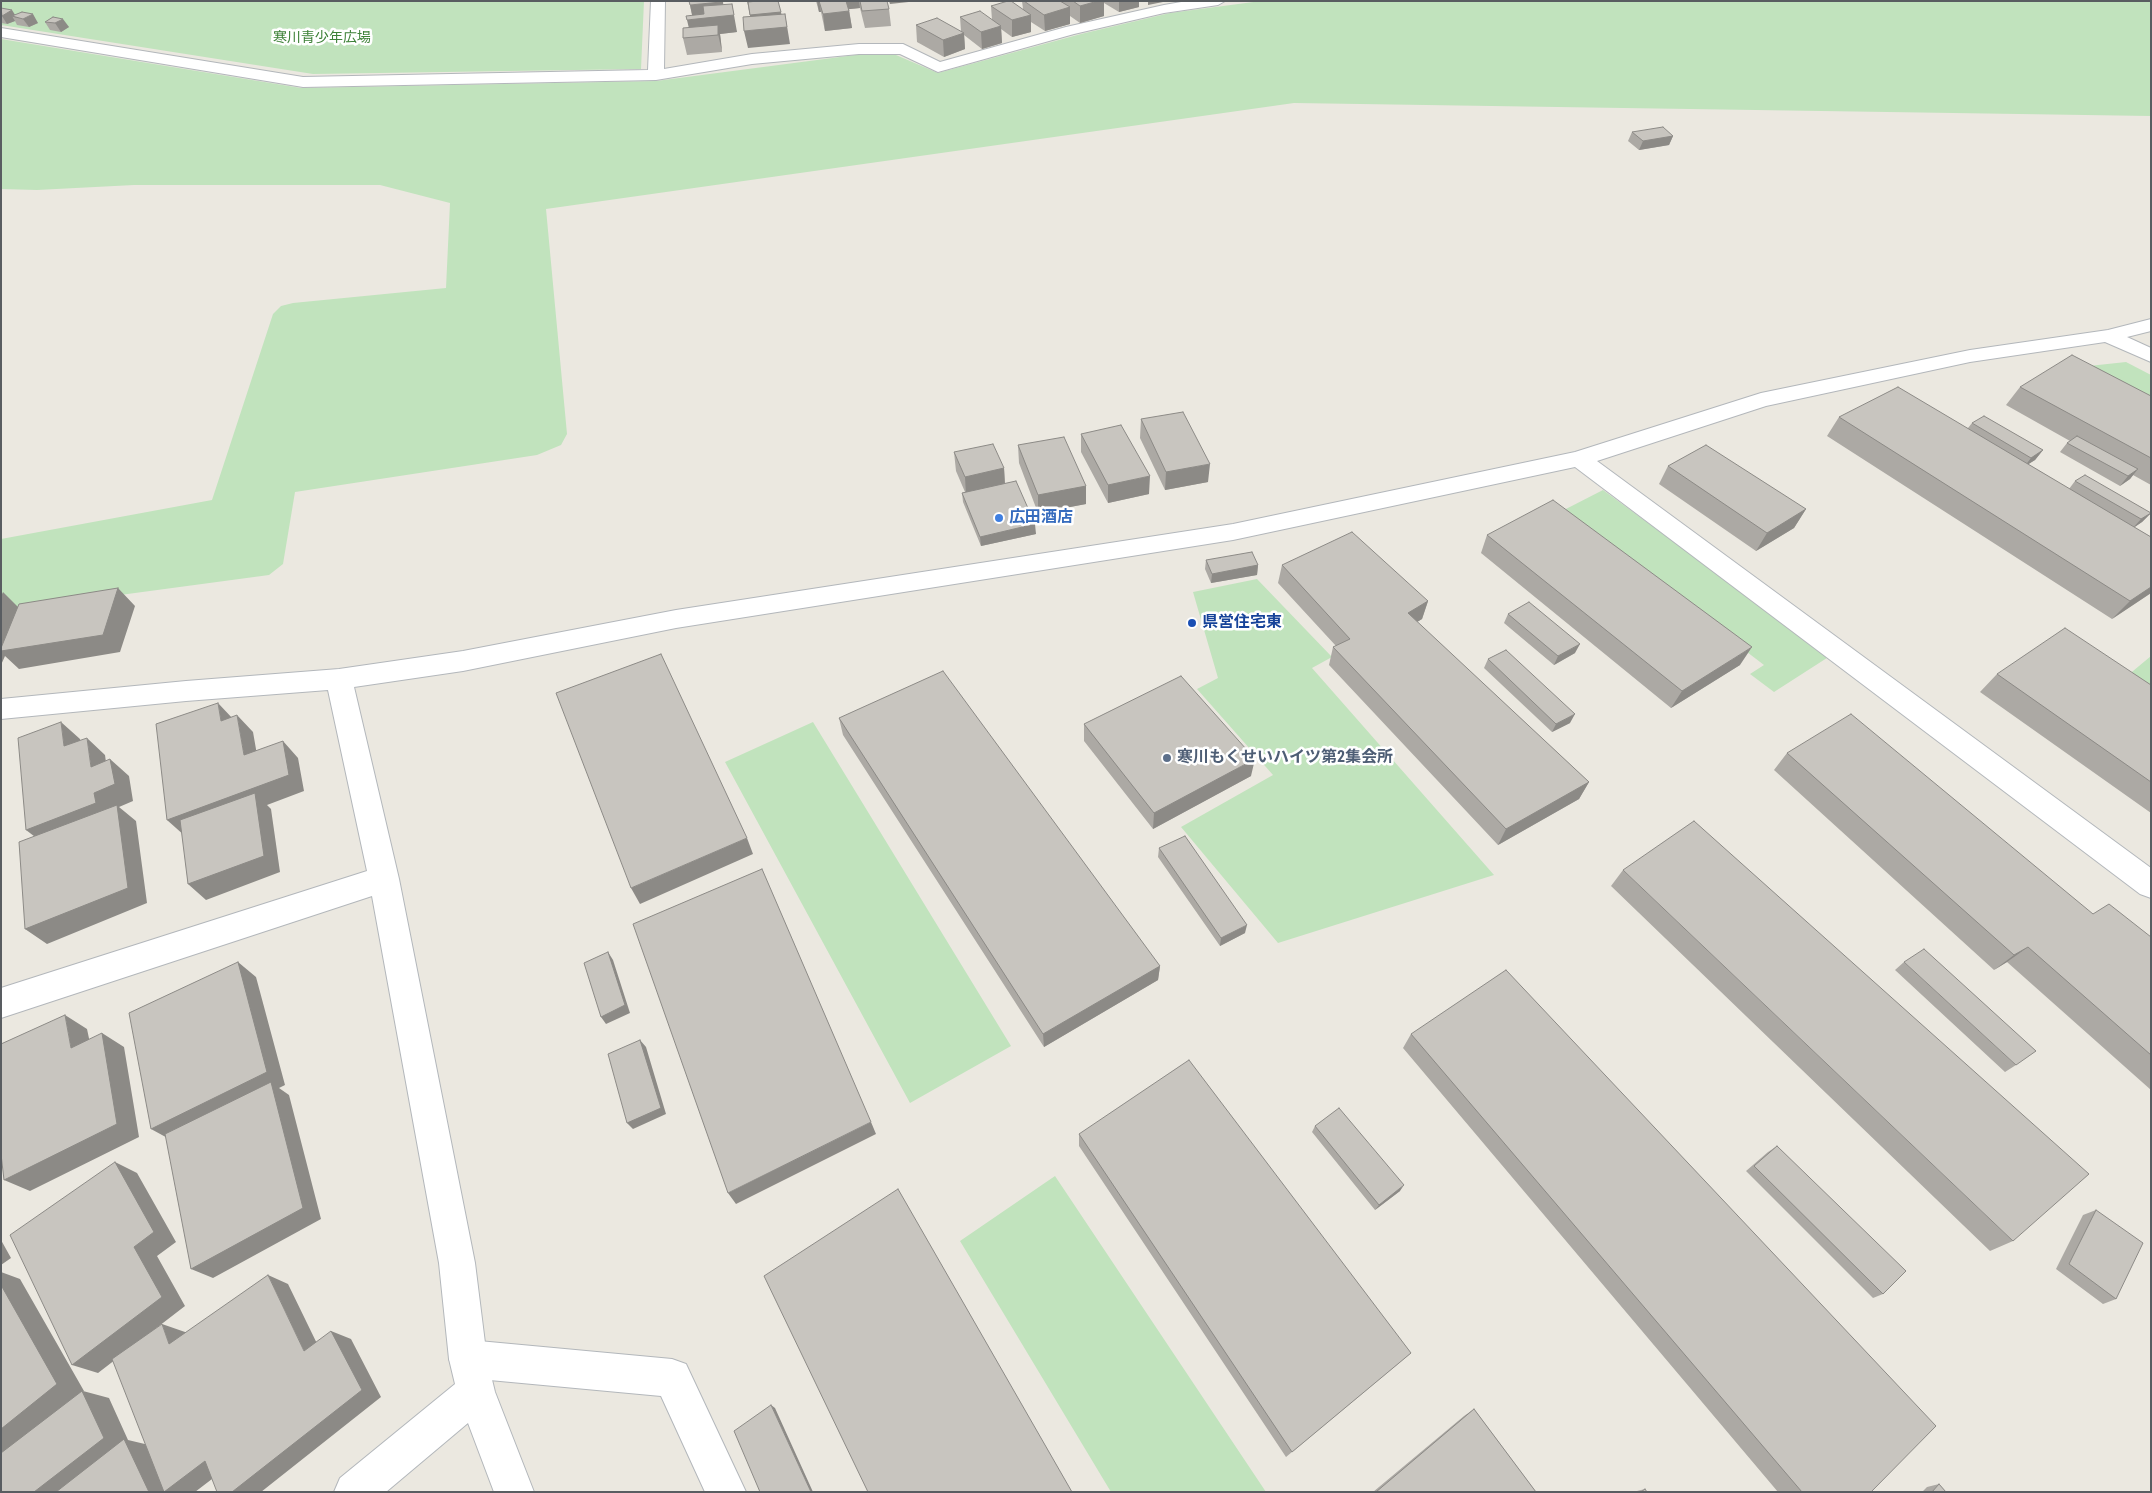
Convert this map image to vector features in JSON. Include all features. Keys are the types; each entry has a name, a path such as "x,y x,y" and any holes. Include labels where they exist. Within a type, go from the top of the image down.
{"street":[{"path":"656,75 658,1"},
{"path":"1,32 302,82 656,75 752,59 859,49 903,49 938,67 1071,30 1164,9 1218,1"},
{"path":"1,709 186,691 339,680 463,661 676,619 1233,532 1579,459 1761,400 1970,356 2108,336 2151,325"},
{"path":"2108,336 2151,356"},
{"path":"1579,459 2151,885"},
{"path":"339,680 384,879 457,1263 472,1376 514,1492"},
{"path":"1,1003 384,879"},
{"path":"354,1492 472,1376 672,1378 726,1492"}],"green space":[{"name":"寒川青少年広場","path":"1,1 644,1 641,69 313,74 1,25"},
{"path":"1261,1 2151,1 2151,116 1294,103 546,209 567,434 561,445 537,455 295,492 283,564 269,575 1,611 1,539 212,500 273,314 281,306 293,303 446,288 450,203 380,185 134,185 37,190 1,189 1,39 301,88 656,81 863,54 896,55 938,73 1081,34 1170,13"},
{"path":"2126,362 2151,375 2151,417 2061,369"},
{"path":"1603,490 1830,656 1774,692 1750,674 1764,665 1562,511"},
{"path":"1257,579 1332,657 1312,668 1494,875 1278,943 1181,827 1273,775 1197,689 1218,678 1193,592"},
{"path":"2151,656 2151,691 2127,676"},
{"path":"813,722 1011,1046 910,1103 725,762"},
{"path":"1055,1176 1266,1492 1111,1492 960,1241"}],"building":[{"path":"689,1 721,1 721,2 690,5"},
{"path":"778,1 781,12 750,15 748,2"},
{"path":"819,1 846,1 849,11 823,14"},
{"path":"860,1 887,1 889,9 862,11"},
{"path":"1011,1 1031,15 1012,20 991,6"},
{"path":"1024,1 1060,1 1070,7 1044,15"},
{"path":"1073,1 1098,1 1080,6"},
{"path":"732,4 734,15 687,20 686,16 704,14 703,6"},
{"path":"1,8 12,10 2,16"},
{"path":"980,11 1001,26 981,32 960,17"},
{"path":"22,12 33,14 23,19 12,16"},
{"path":"785,14 787,27 744,31 743,17"},
{"path":"53,17 63,19 55,23 45,22"},
{"path":"937,18 964,33 943,40 916,25"},
{"path":"718,25 718,35 683,38 683,28"},
{"path":"1663,127 1673,136 1643,141 1632,132"},
{"path":"2072,355 2151,396 2151,458 2020,387"},
{"path":"1898,387 2151,537 2151,587 2130,601 1839,417"},
{"path":"1183,412 1210,464 1166,472 1141,419"},
{"path":"1984,416 2043,450 2031,458 1972,423"},
{"path":"1121,425 1150,476 1108,485 1081,434"},
{"path":"2077,436 2138,469 2128,476 2067,443"},
{"path":"1064,437 1086,486 1038,495 1018,445"},
{"path":"993,444 1004,468 965,477 954,452"},
{"path":"1706,445 1806,509 1767,533 1668,466"},
{"path":"2085,475 2151,513 2141,519 2075,481"},
{"name":"広田酒店","path":"1016,481 1035,524 980,537 962,493"},
{"path":"1553,500 1752,647 1682,691 1487,535"},
{"path":"1352,532 1428,601 1408,613 1589,782 1506,829 1333,647 1350,639 1282,565"},
{"path":"1252,552 1258,565 1212,574 1206,560"},
{"path":"118,588 103,635 1,651 19,604"},
{"path":"1529,602 1580,644 1558,656 1508,614"},
{"path":"2065,628 2151,685 2151,782 1997,674"},
{"path":"1506,650 1575,714 1556,724 1488,659"},
{"path":"661,654 747,838 631,888 556,693"},
{"path":"943,671 1160,966 1043,1034 839,718"},
{"name":"寒川もくせいハイツ第2集会所","path":"1181,676 1255,759 1154,813 1084,724"},
{"path":"218,703 221,721 237,715 244,755 283,741 289,775 167,820 156,724"},
{"path":"1851,714 2093,914 2109,904 2151,937 2151,1055 2028,947 2014,955 1787,753"},
{"path":"61,722 64,746 87,738 91,767 110,759 115,784 94,793 96,803 26,830 18,738"},
{"path":"255,793 264,856 188,884 180,820"},
{"path":"117,805 128,888 25,929 19,842"},
{"path":"1694,821 2089,1174 2013,1241 1623,870"},
{"path":"1185,836 1247,925 1221,938 1159,848"},
{"path":"762,869 871,1122 728,1193 633,924"},
{"path":"1924,949 2036,1051 2016,1065 1904,962"},
{"path":"608,952 625,1005 601,1017 584,963"},
{"path":"238,962 267,1072 151,1129 129,1013"},
{"path":"1506,970 1936,1426 1871,1492 1802,1492 1411,1034"},
{"path":"65,1015 71,1048 102,1033 117,1124 4,1180 1,1154 1,1044"},
{"path":"640,1040 661,1108 627,1123 608,1054"},
{"path":"1189,1060 1411,1353 1292,1452 1079,1134"},
{"path":"271,1082 303,1208 191,1269 165,1134"},
{"path":"1339,1108 1404,1185 1379,1205 1315,1126"},
{"path":"1777,1146 1906,1271 1883,1294 1754,1166"},
{"path":"115,1162 154,1232 134,1247 162,1297 72,1365 10,1235"},
{"path":"898,1189 1072,1492 868,1492 764,1276"},
{"path":"2096,1210 2143,1243 2116,1299 2069,1264"},
{"path":"268,1275 304,1351 331,1331 362,1390 232,1492 217,1492 205,1461 164,1492 112,1359 162,1324 169,1344"},
{"path":"1,1285 57,1384 1,1429"},
{"path":"82,1391 104,1438 34,1492 1,1492 1,1453"},
{"path":"771,1405 811,1492 760,1492 734,1431"},
{"path":"1474,1409 1536,1492 1376,1492"},
{"path":"124,1439 149,1492 56,1492"},
{"path":"1939,1484 1946,1492 1932,1492"}],"place":[{"name":"広田酒店","path":"999,518"},
{"name":"県営住宅東","path":"1192,623"},
{"name":"寒川もくせいハイツ第2集会所","path":"1167,758"}]}
